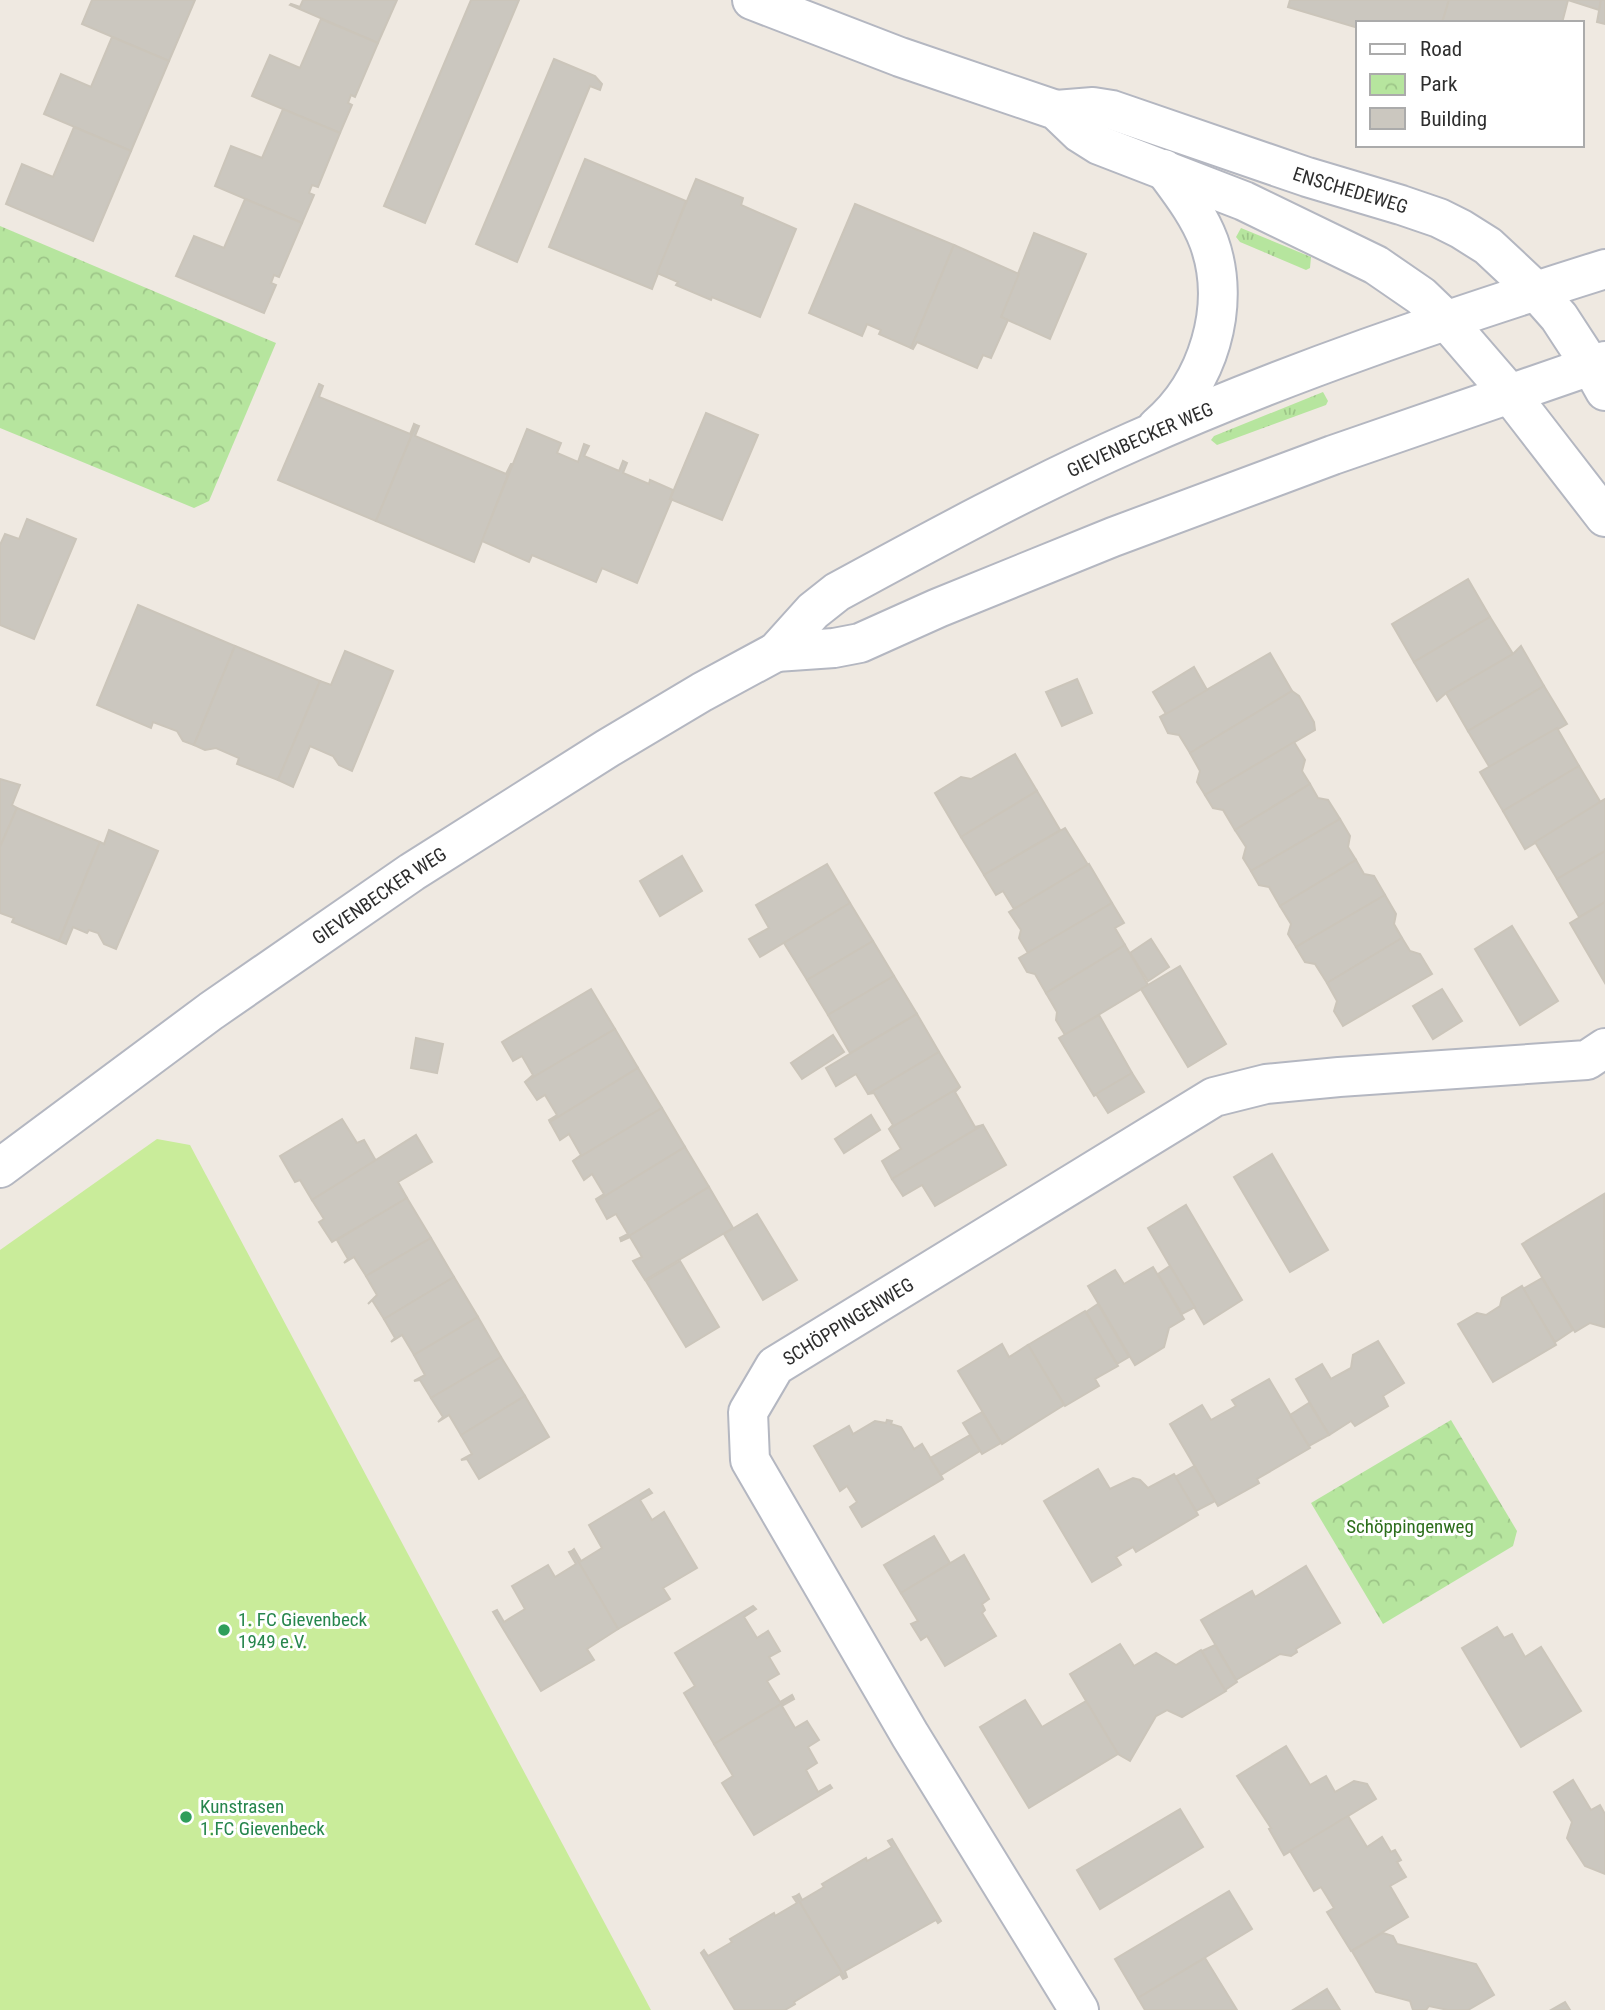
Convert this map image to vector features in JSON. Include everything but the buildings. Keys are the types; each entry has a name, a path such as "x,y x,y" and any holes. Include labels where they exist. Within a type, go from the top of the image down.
{"street":[{"name":"ENSCHEDEWEG","path":"752,0 900,57 1056,110 1093,107 1112,110 1307,177 1439,218 1488,246 1536,291 1559,317 1600,373"},
{"name":"ENSCHEDEWEG","path":"1056,110 1080,133 1099,145 1244,201 1376,265 1421,296 1446,320 1509,393 1605,517"},
{"path":"1147,435 1165,420 1185,397 1212,339 1217,314 1215,266 1209,242 1192,208 1164,169"},
{"name":"GIEVENBECKER WEG","path":"0,1168 211,1011 433,858 608,748 776,652 813,611 837,592 1037,487 1147,435 1368,348 1605,269"},
{"name":"GIEVENBECKER WEG","path":"776,652 834,648 860,643 938,608 1113,537 1321,459 1509,393 1600,373"},
{"name":"SCHÖPPINGENWEG","path":"1079,2010 910,1735 750,1460 748,1412 775,1366 1214,1097 1266,1084 1587,1060 1605,1048"}],"green space":[{"path":"0,226 276,343 209,501 194,508 0,428"},
{"path":"1241,228 1311,257 1310,268 1306,270 1240,242 1236,237"},
{"path":"1323,392 1328,401 1326,405 1217,445 1211,440 1214,436"},
{"name":"1. FC Gievenbeck 1949 e.V.","path":"157,1139 190,1145 651,2010 0,2010 0,1250"},
{"name":"Schöppingenweg","path":"1451,1420 1517,1531 1513,1546 1383,1624 1311,1503"}],"place":[{"name":"1. FC Gievenbeck 1949 e.V.","path":"224,1630"},
{"name":"Kunstrasen 1.FC Gievenbeck","path":"186,1817"}]}
